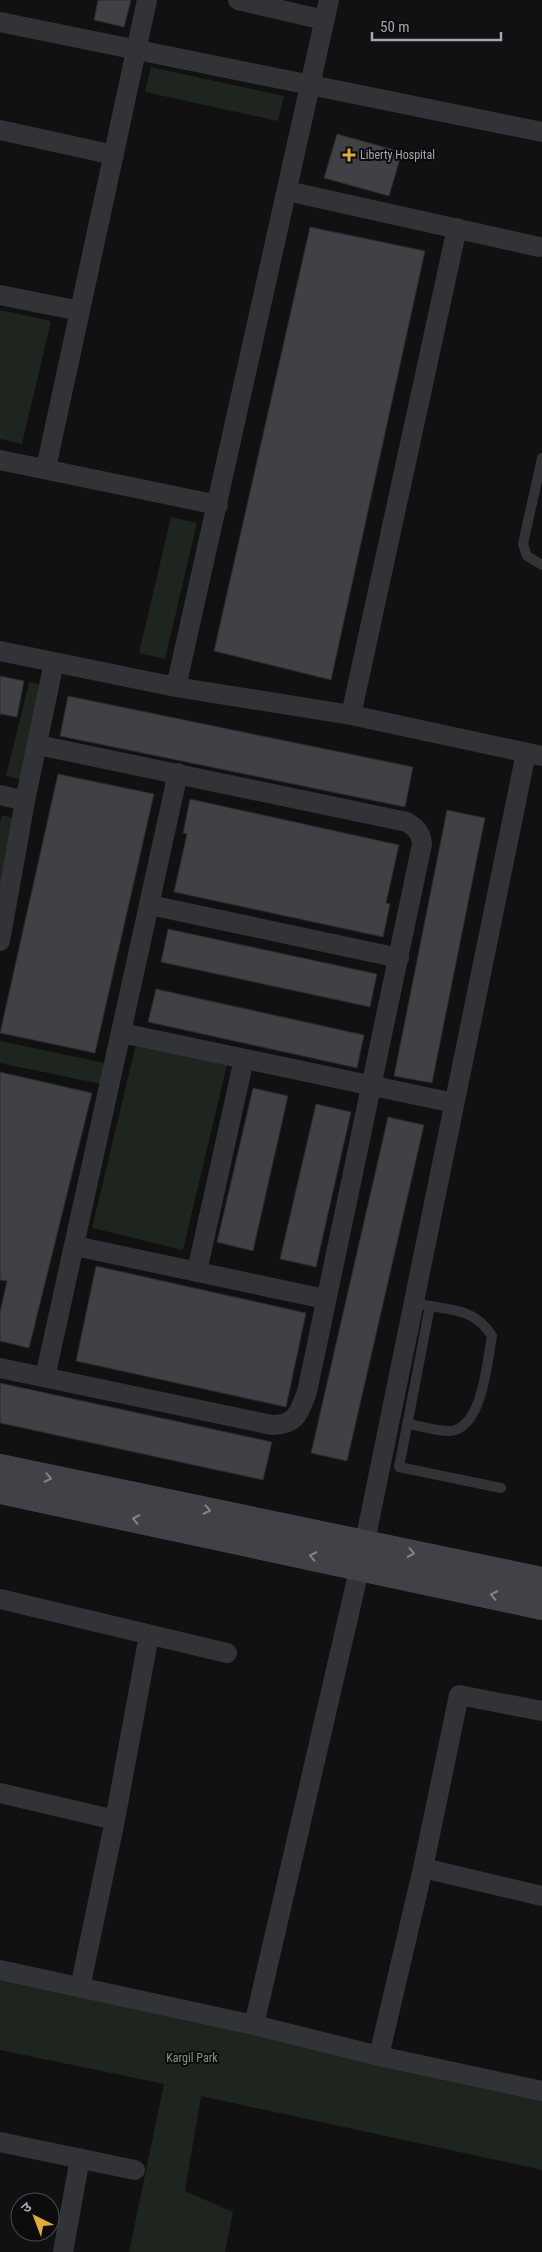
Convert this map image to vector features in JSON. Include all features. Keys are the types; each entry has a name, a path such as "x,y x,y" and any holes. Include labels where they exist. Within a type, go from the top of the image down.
{"main road":[{"path":"0,1468 362,1554 542,1606"},
{"path":"0,1490 362,1554 542,1581"}],"street":[{"path":"46,468 147,0"},
{"path":"238,0 324,20"},
{"path":"176,687 329,0"},
{"path":"0,22 542,132"},
{"path":"0,130 114,155"},
{"path":"287,191 539,247"},
{"path":"351,715 457,228"},
{"path":"0,295 80,310"},
{"path":"0,460 218,505"},
{"path":"0,650 176,687 351,715 534,754 454,1103 421,1304 254,2025"},
{"path":"1,929 54,662"},
{"path":"0,1368 272,1425 283,1425 298,1414 307,1392 422,844 421,835 416,828 407,822 38,745"},
{"path":"45,1377 178,773"},
{"path":"0,796 25,801"},
{"path":"150,905 399,958"},
{"path":"122,1033 454,1103"},
{"path":"197,1272 244,1059"},
{"path":"75,1246 325,1299"},
{"path":"0,1598 227,1653"},
{"path":"80,1988 115,1820 148,1635"},
{"path":"379,2056 423,1868 460,1695 542,1711"},
{"path":"0,1793 115,1820"},
{"path":"423,1868 542,1896"},
{"path":"0,1970 254,2025 379,2056 541,2086"},
{"path":"0,2142 135,2170"},
{"path":"63,2252 80,2158"}],"lane":[{"path":"542,458 523,544 527,556 542,565"},
{"path":"408,1424 451,1431 465,1424 477,1409 492,1336 484,1323 462,1312 421,1304 408,1424 399,1467 501,1488"}],"green space":[{"path":"151,67 284,96 278,121 145,92"},
{"path":"0,310 51,321 22,444 0,439"},
{"path":"171,517 197,523 165,659 139,653"},
{"path":"29,682 50,687 27,781 6,776"},
{"path":"2,815 23,820 0,914 0,823"},
{"path":"0,1041 105,1063 101,1084 0,1063"},
{"path":"136,1044 227,1065 183,1250 92,1228"},
{"name":"Kargil Park","path":"0,1975 542,2097 542,2170 201,2096 185,2191 233,2212 225,2252 129,2252 164,2084 0,2050"}],"building":[{"path":"98,0 131,0 124,27 94,20"},
{"path":"337,134 402,152 389,196 324,178"},
{"path":"310,227 425,251 331,680 214,651"},
{"path":"0,676 24,681 17,717 0,714"},
{"path":"68,696 413,767 405,807 60,736"},
{"path":"58,774 154,794 95,1053 0,1033"},
{"path":"190,799 399,845 386,903 390,904 383,937 174,892 187,834 183,833"},
{"path":"447,810 485,818 432,1083 394,1076"},
{"path":"168,929 377,974 370,1007 161,962"},
{"path":"156,989 364,1035 357,1068 148,1022"},
{"path":"0,1072 92,1093 29,1348 0,1341 0,1312 7,1281 0,1280"},
{"path":"253,1088 288,1096 253,1251 217,1242"},
{"path":"316,1104 351,1112 316,1267 280,1259"},
{"path":"388,1117 424,1125 347,1461 311,1453"},
{"path":"96,1266 306,1313 286,1407 76,1361"},
{"path":"0,1383 272,1442 263,1480 0,1423"}],"place":[{"name":"Liberty Hospital","path":"349,155"}]}
